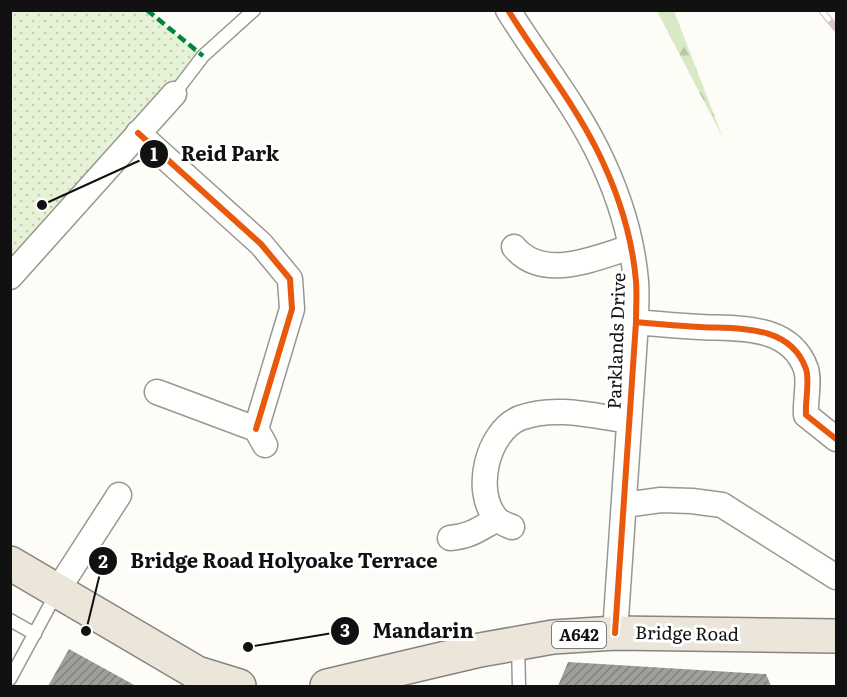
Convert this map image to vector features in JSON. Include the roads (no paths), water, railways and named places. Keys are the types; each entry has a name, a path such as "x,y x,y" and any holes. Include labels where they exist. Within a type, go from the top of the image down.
{"highway":[{"path":"10,563 197,673 237,686"},
{"name":"Bridge Road","path":"327,687 480,650 553,637 615,633 837,636"}],"street":[{"name":"Parklands Drive","path":"508,10 597,150 621,207 631,247 636,282 636,322 615,633"},
{"path":"10,277 174,94"},
{"path":"138,133 261,244 290,279 292,309 261,437 157,392"},
{"path":"514,247 522,257 551,266 580,262 631,247"},
{"path":"636,322 758,330 787,344 800,357 807,371 806,415 837,439"},
{"path":"450,537 471,534 504,523 488,502 485,481 486,463 492,446 517,420 534,414 555,411 629,421"},
{"path":"57,591 119,495"},
{"path":"624,505 661,501 692,501 722,505 837,577"}],"lane":[{"path":"174,94 203,56 254,10"},
{"path":"10,679 57,591"},
{"path":"10,620 35,634"},
{"path":"518,643 519,687"}],"railway":[{"path":"821,10 836,28"}],"place":[{"name":"Reid Park","path":"42,205"},
{"name":"Bridge Road Holyoake Terrace","path":"86,631"},
{"name":"Mandarin","path":"248,647"}]}
